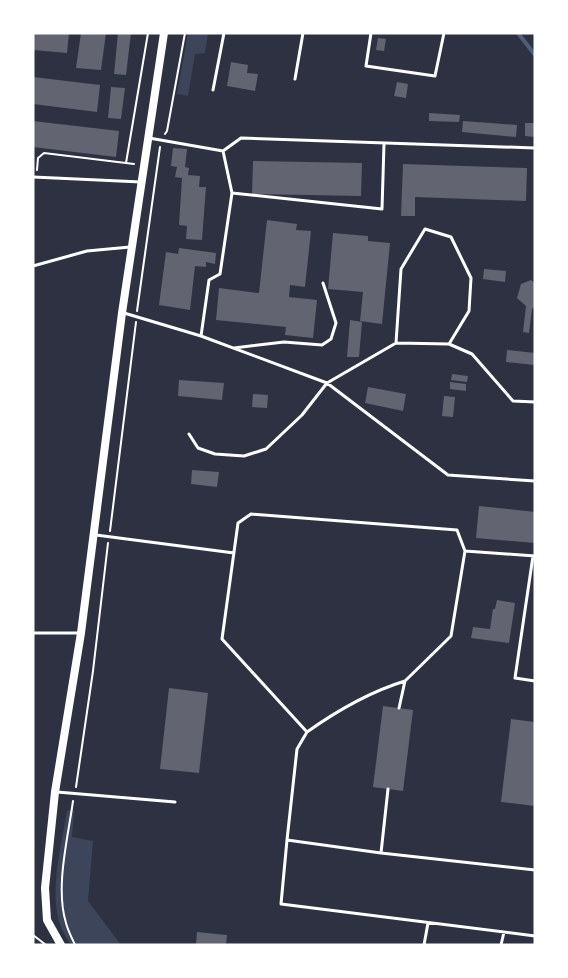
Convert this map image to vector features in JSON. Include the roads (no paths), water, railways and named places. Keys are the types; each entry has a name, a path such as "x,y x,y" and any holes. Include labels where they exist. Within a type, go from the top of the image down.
{"street":[{"path":"61,945 47,920 45,888 55,792 81,633 131,246 164,33"}],"lane":[{"path":"213,90 224,33"},
{"path":"295,79 303,33"},
{"path":"371,33 366,66 435,76 444,33"},
{"path":"147,138 223,151 241,138 535,148"},
{"path":"232,192 382,209 384,144"},
{"path":"201,336 209,280 220,274 232,192 223,151"},
{"path":"35,177 141,182"},
{"path":"396,343 401,269 425,229 451,237 471,278 469,311 449,344"},
{"path":"33,266 87,250 131,246"},
{"path":"232,348 284,342 321,345 331,339 336,323 322,283"},
{"path":"122,313 201,336 327,383 448,474 535,481"},
{"path":"189,434 198,448 215,454 244,456 266,449 302,415 327,383 396,343 449,344 472,354 513,401 535,402"},
{"path":"307,732 222,639 237,523 251,514 458,530 465,551 450,636 405,681 378,689 336,711 307,732 297,749 281,904 535,936"},
{"path":"94,535 234,553"},
{"path":"465,551 534,556 516,678 535,681"},
{"path":"33,633 81,633"},
{"path":"399,708 405,681"},
{"path":"381,853 388,789"},
{"path":"55,792 175,802"},
{"path":"287,840 535,870"},
{"path":"424,945 428,923"},
{"path":"501,945 504,932"}],"waterway":[{"path":"518,33 535,55"}]}
